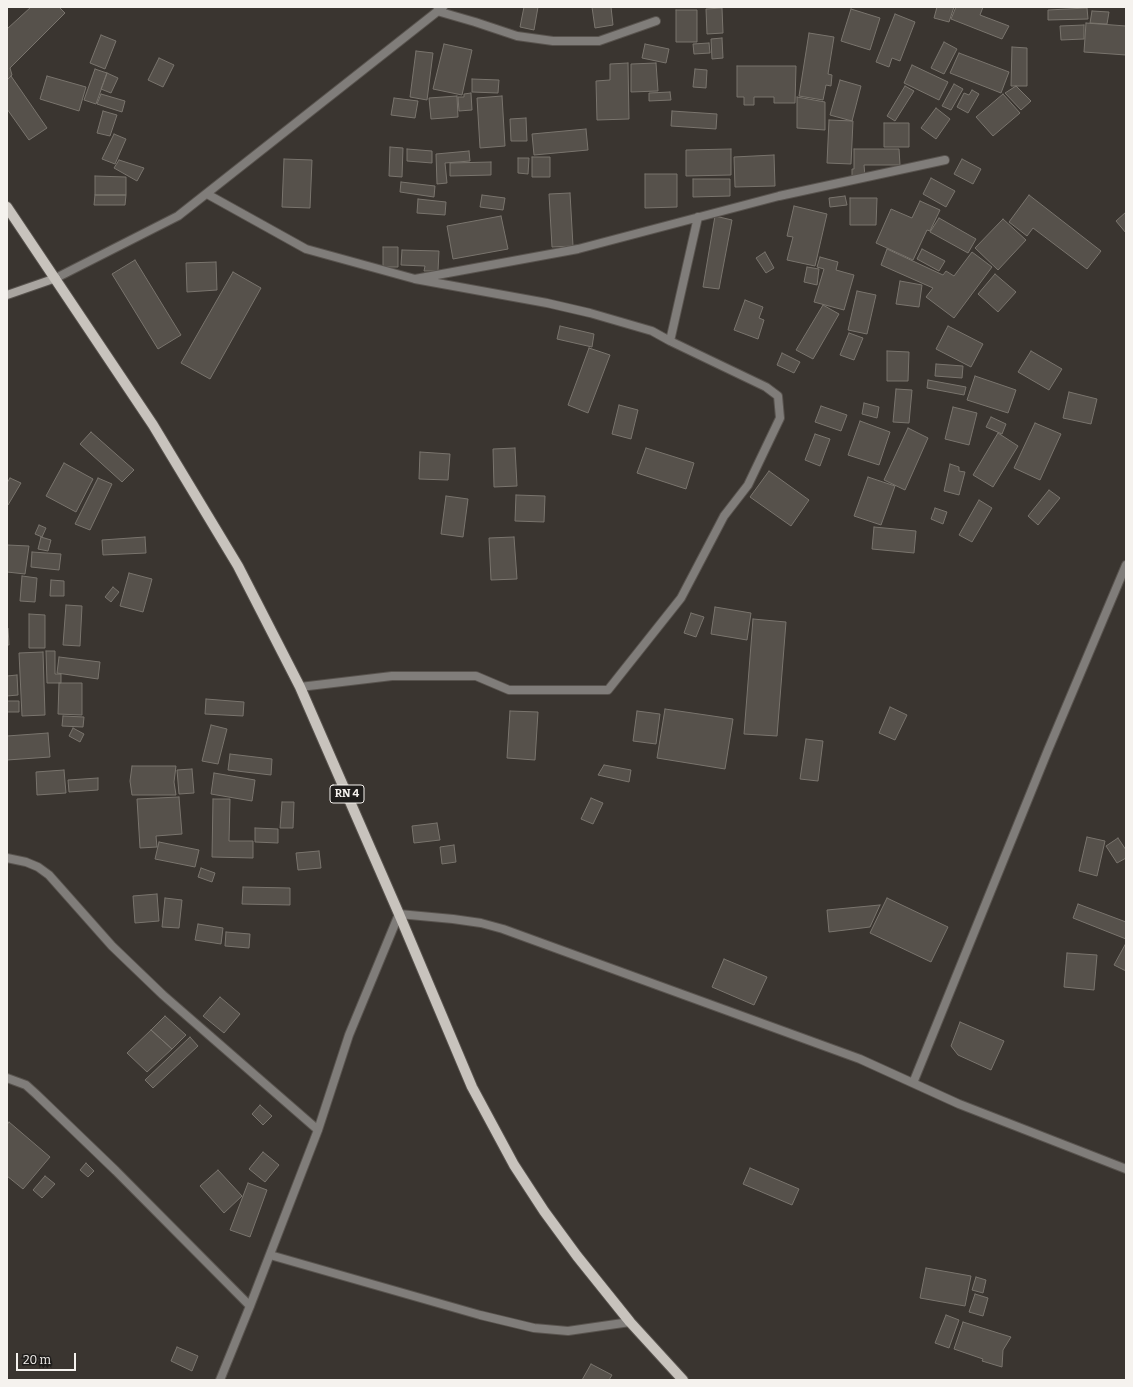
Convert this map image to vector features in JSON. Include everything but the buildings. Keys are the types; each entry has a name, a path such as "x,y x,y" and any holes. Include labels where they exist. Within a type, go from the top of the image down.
{"main road":[{"name":"RN 4","path":"7,206 153,425 238,566 300,688 399,914 472,1087 514,1165 544,1211 577,1256 630,1322 683,1380"},
{"path":"7,295 56,278"}],"street":[{"path":"56,278 178,216 440,9 517,36 553,41 599,41 656,21"},
{"path":"415,279 578,249 779,196 945,160"},
{"path":"207,194 306,249 415,279 547,303 590,313 652,331 766,387 778,396 780,418 748,485 724,516 681,598 608,690 509,690 476,676 392,676 300,688"},
{"path":"670,341 698,217"},
{"path":"913,1083 1048,750 1126,565"},
{"path":"7,858 26,862 38,867 49,875 112,946 151,984 318,1130"},
{"path":"220,1380 318,1130 349,1035 399,914 454,918 503,929 860,1059 959,1104 1126,1169"},
{"path":"7,1078 26,1085 36,1094 116,1171 250,1306"},
{"path":"270,1255 480,1315 534,1328 568,1331 630,1322"}]}
